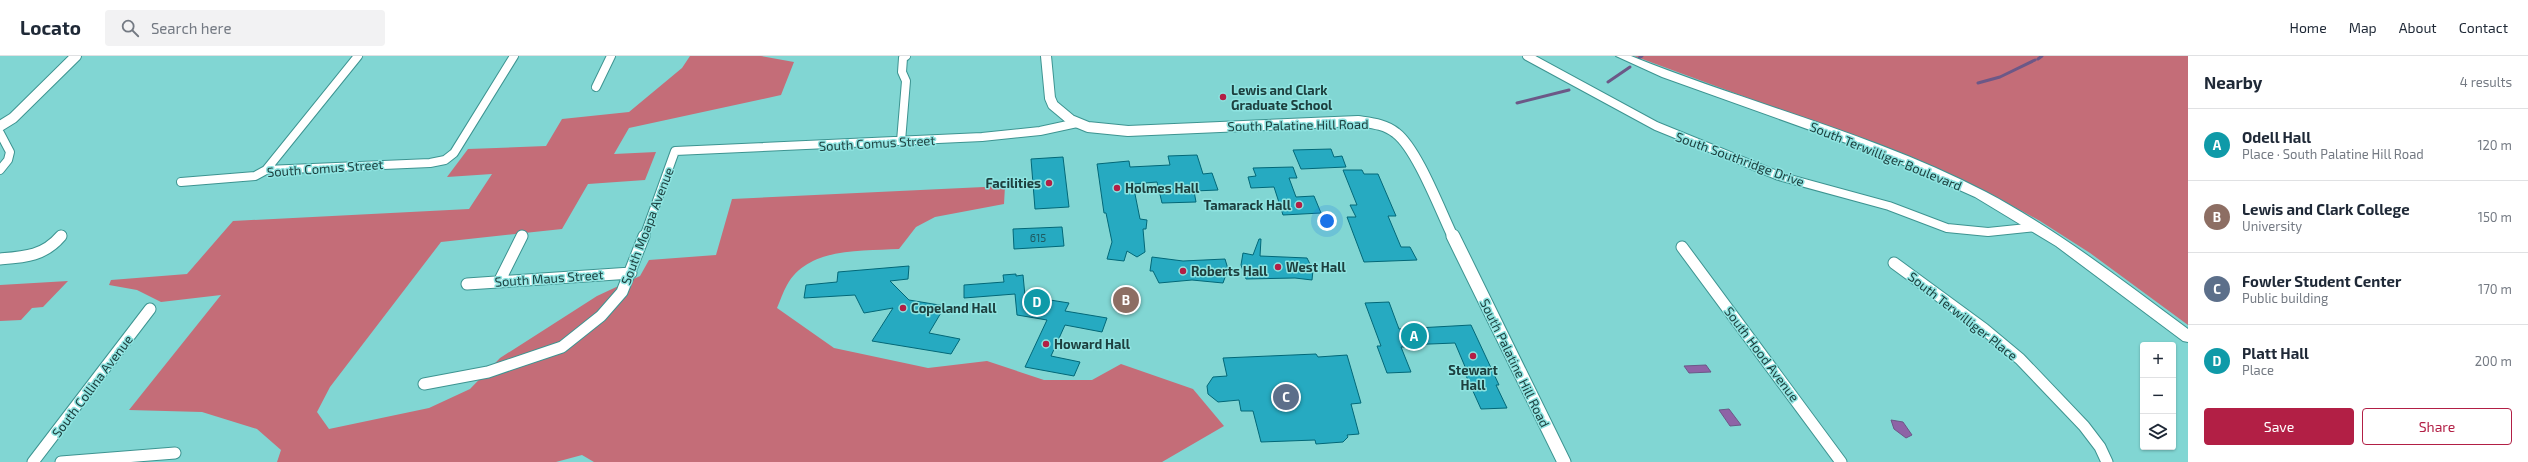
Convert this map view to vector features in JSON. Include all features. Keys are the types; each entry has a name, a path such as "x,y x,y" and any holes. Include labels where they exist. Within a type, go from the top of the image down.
{"main road":[{"name":"South Terwilliger Boulevard","path":"1622,56 1904,161 1980,194 2037,227 2188,337"}],"street":[{"path":"0,126 13,118 76,56"},
{"path":"266,170 270,161 358,56"},
{"name":"South Comus Street","path":"181,182 255,176 266,170 446,160 454,154 514,56"},
{"path":"596,88 612,56"},
{"path":"901,141 906,81 902,71 903,58 906,56"},
{"name":"South Palatine Hill Road","path":"1046,56 1051,102 1062,114 1077,123 1100,129 1128,131 1358,121 1384,125 1398,133 1404,140 1426,181 1564,462"},
{"name":"South Southridge Drive","path":"1527,56 1656,126 1779,176 1889,206 1928,222 1954,229 1988,232 2037,227"},
{"name":"South Comus Street","path":"675,152 901,141 1043,132 1077,123"},
{"path":"0,133 11,154 10,160 0,170"},
{"name":"South Moapa Avenue","path":"424,384 488,372 562,347 601,316 622,292 631,272 675,152"},
{"path":"0,259 36,257 50,249 62,235"},
{"path":"499,282 522,236"},
{"name":"South Hood Avenue","path":"1682,247 1841,462"},
{"name":"South Terwilliger Place","path":"1894,262 1984,329 2020,359 2084,426 2100,447 2107,462"},
{"name":"South Maus Street","path":"467,284 631,272"},
{"name":"South Collina Avenue","path":"33,462 150,309"},
{"path":"61,462 174,453"}],"shaded area":[{"path":"690,56 761,56 794,62 781,95 629,128 614,154 656,152 645,180 588,184 562,229 441,242 330,387 317,412 329,429 429,408 470,389 500,358 597,296 640,276 649,260 716,255 732,199 1005,186 1004,204 935,217 916,227 899,249 853,251 822,257 808,264 796,273 787,285 777,308 834,348 928,368 987,361 1044,380 1092,380 1121,364 1193,389 1224,426 1162,462 594,462 582,455 556,462 277,462 281,450 257,429 202,412 129,410 221,295 161,302 137,290 109,285 111,280 187,274 233,221 469,209 492,174 447,177 468,149 546,146 562,119 629,112 682,68"},
{"path":"1634,56 2188,56 2188,325 2090,253 2040,221 1991,194 1916,160"},
{"path":"68,281 43,307 32,308 21,320 0,321 0,285"},
{"path":"1706,365 1711,372 1689,373 1684,366"},
{"path":"1729,409 1741,425 1730,426 1719,410"},
{"path":"1891,420 1903,422 1912,435 1906,438 1894,429"}],"building":[{"path":"1331,149 1334,157 1342,156 1346,167 1301,169 1293,150"},
{"path":"1197,155 1203,174 1212,173 1218,190 1194,191 1196,202 1162,203 1157,182 1133,184 1140,219 1147,220 1146,229 1143,229 1145,252 1137,257 1127,251 1124,261 1107,259 1112,242 1106,213 1104,213 1097,164 1129,161 1130,167 1170,165 1168,156"},
{"name":"Facilities","path":"1063,157 1069,207 1035,209 1031,159"},
{"path":"1293,167 1297,178 1289,178 1296,197 1314,196 1321,213 1283,215 1274,187 1251,188 1248,177 1256,176 1253,168"},
{"path":"1343,170 1362,170 1364,174 1378,174 1396,216 1388,216 1401,247 1410,247 1417,260 1364,262 1347,217 1356,217 1350,205 1357,205"},
{"path":"1062,227 1064,246 1014,249 1013,229"},
{"name":"West Hall","path":"1259,239 1261,239 1260,256 1307,258 1313,270 1312,280 1295,278 1246,279 1241,265 1243,253 1253,255"},
{"name":"Roberts Hall","path":"1152,257 1183,261 1225,259 1228,269 1223,283 1192,280 1159,283 1153,271 1150,271"},
{"name":"Copeland Hall","path":"909,266 908,279 890,281 909,300 945,306 929,333 960,339 951,354 872,341 893,308 864,313 855,295 804,298 806,285 837,282 838,272"},
{"path":"1016,274 1016,276 1023,275 1025,296 1069,303 1065,311 1107,318 1102,332 1065,325 1051,356 1080,362 1074,376 1025,367 1047,320 1017,315 1015,294 964,298 964,285 1004,282 1003,275"},
{"path":"1389,302 1399,329 1471,325 1499,385 1496,385 1507,408 1481,409 1463,369 1466,369 1455,343 1405,345 1406,347 1401,347 1411,372 1387,373 1377,346 1381,346 1365,303"},
{"path":"1316,354 1318,357 1347,355 1361,403 1351,404 1359,434 1347,435 1348,437 1343,442 1316,444 1315,440 1261,442 1253,411 1241,411 1239,400 1218,402 1208,394 1207,386 1213,377 1227,376 1223,358"}],"waterway":[{"path":"2038,59 2042,56"},
{"path":"1978,83 2000,77 2035,60"},
{"path":"1608,82 1630,67"},
{"path":"1517,103 1569,90"}],"place":[{"name":"Lewis and Clark Graduate School","path":"1223,97"},
{"name":"Facilities","path":"1049,183"},
{"name":"Holmes Hall","path":"1117,188"},
{"name":"Tamarack Hall","path":"1299,205"},
{"name":"West Hall","path":"1278,267"},
{"name":"Roberts Hall","path":"1183,271"},
{"name":"Lewis and Clark College","path":"1126,300"},
{"name":"Platt Hall","path":"1037,302"},
{"name":"Copeland Hall","path":"903,308"},
{"name":"Odell Hall","path":"1414,336"},
{"name":"Howard Hall","path":"1046,344"},
{"name":"Stewart Hall","path":"1473,356"},
{"name":"Fowler Student Center","path":"1286,397"}]}
